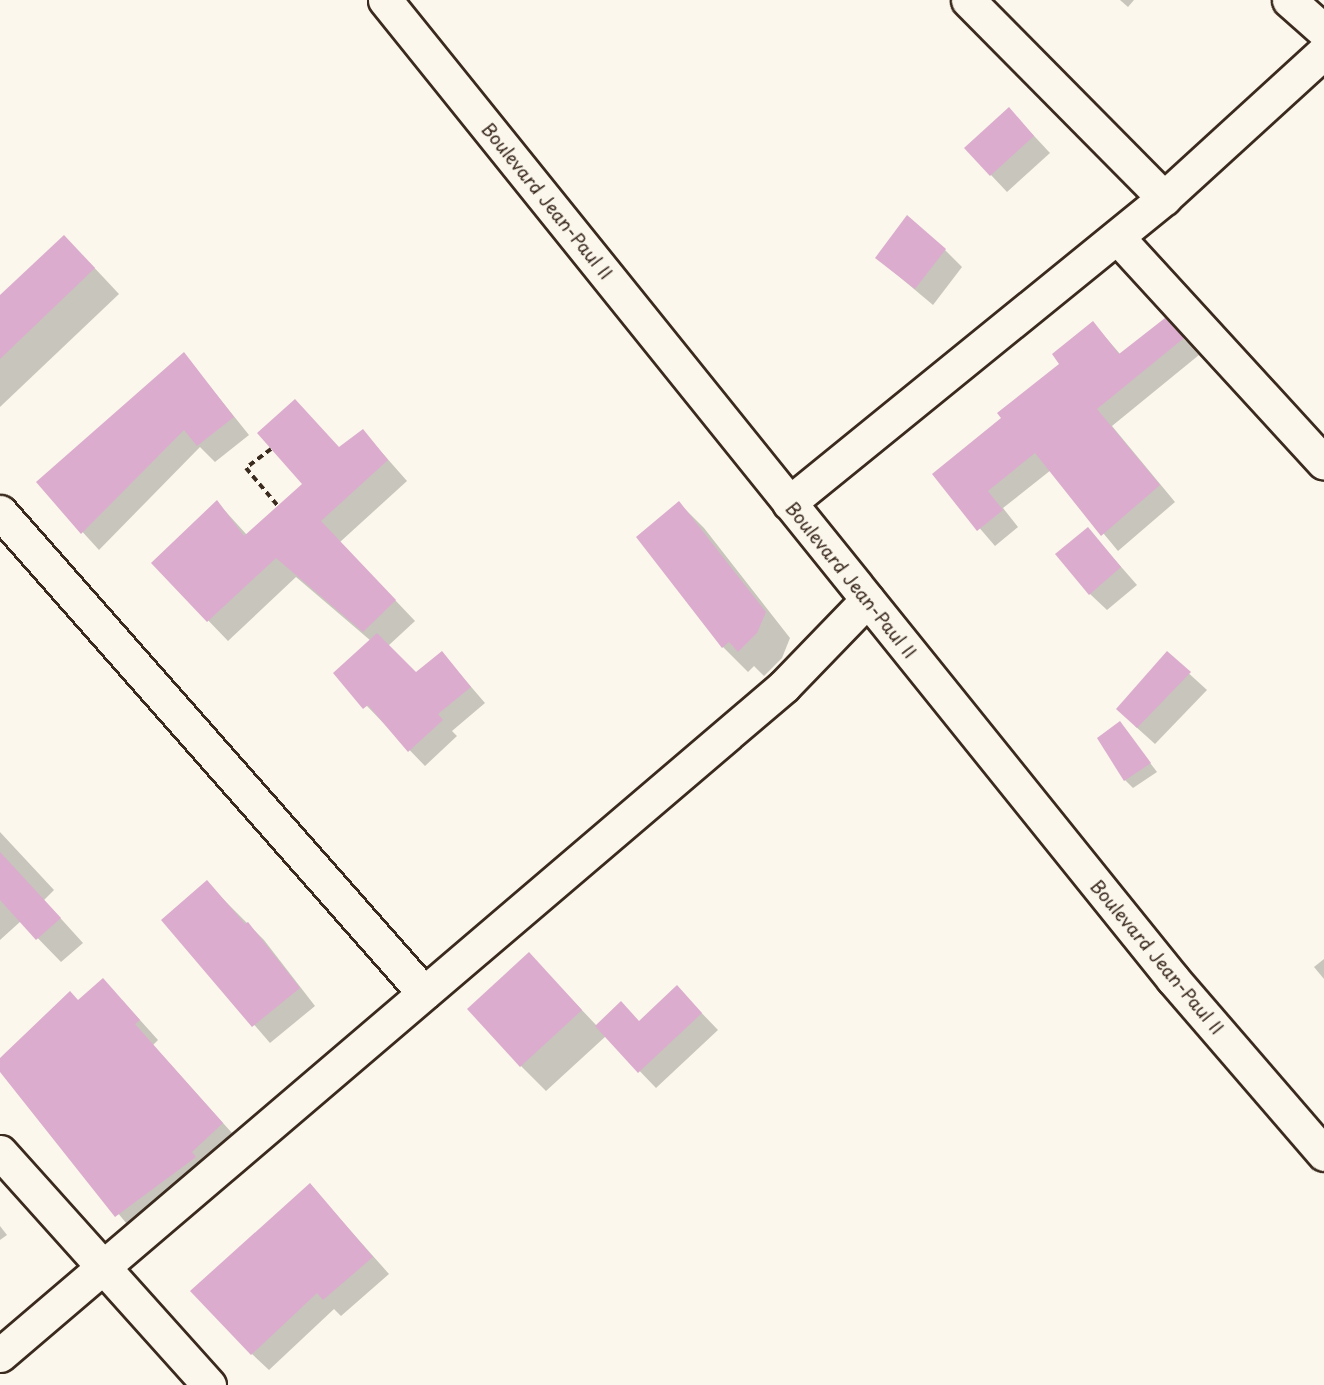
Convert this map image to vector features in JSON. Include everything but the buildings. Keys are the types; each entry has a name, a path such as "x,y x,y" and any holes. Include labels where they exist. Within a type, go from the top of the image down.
{"street":[{"name":"Boulevard Jean-Paul II","path":"385,0 1173,979 1324,1154"},
{"path":"968,0 1164,198"},
{"path":"1289,0 1324,31"},
{"path":"789,503 1164,198 1324,52"},
{"path":"1117,237 1324,463"},
{"path":"0,512 424,993"},
{"path":"0,1355 784,686 867,600"},
{"path":"0,1152 101,1268 209,1385"}],"path":[{"path":"271,449 246,468 278,506"}]}
